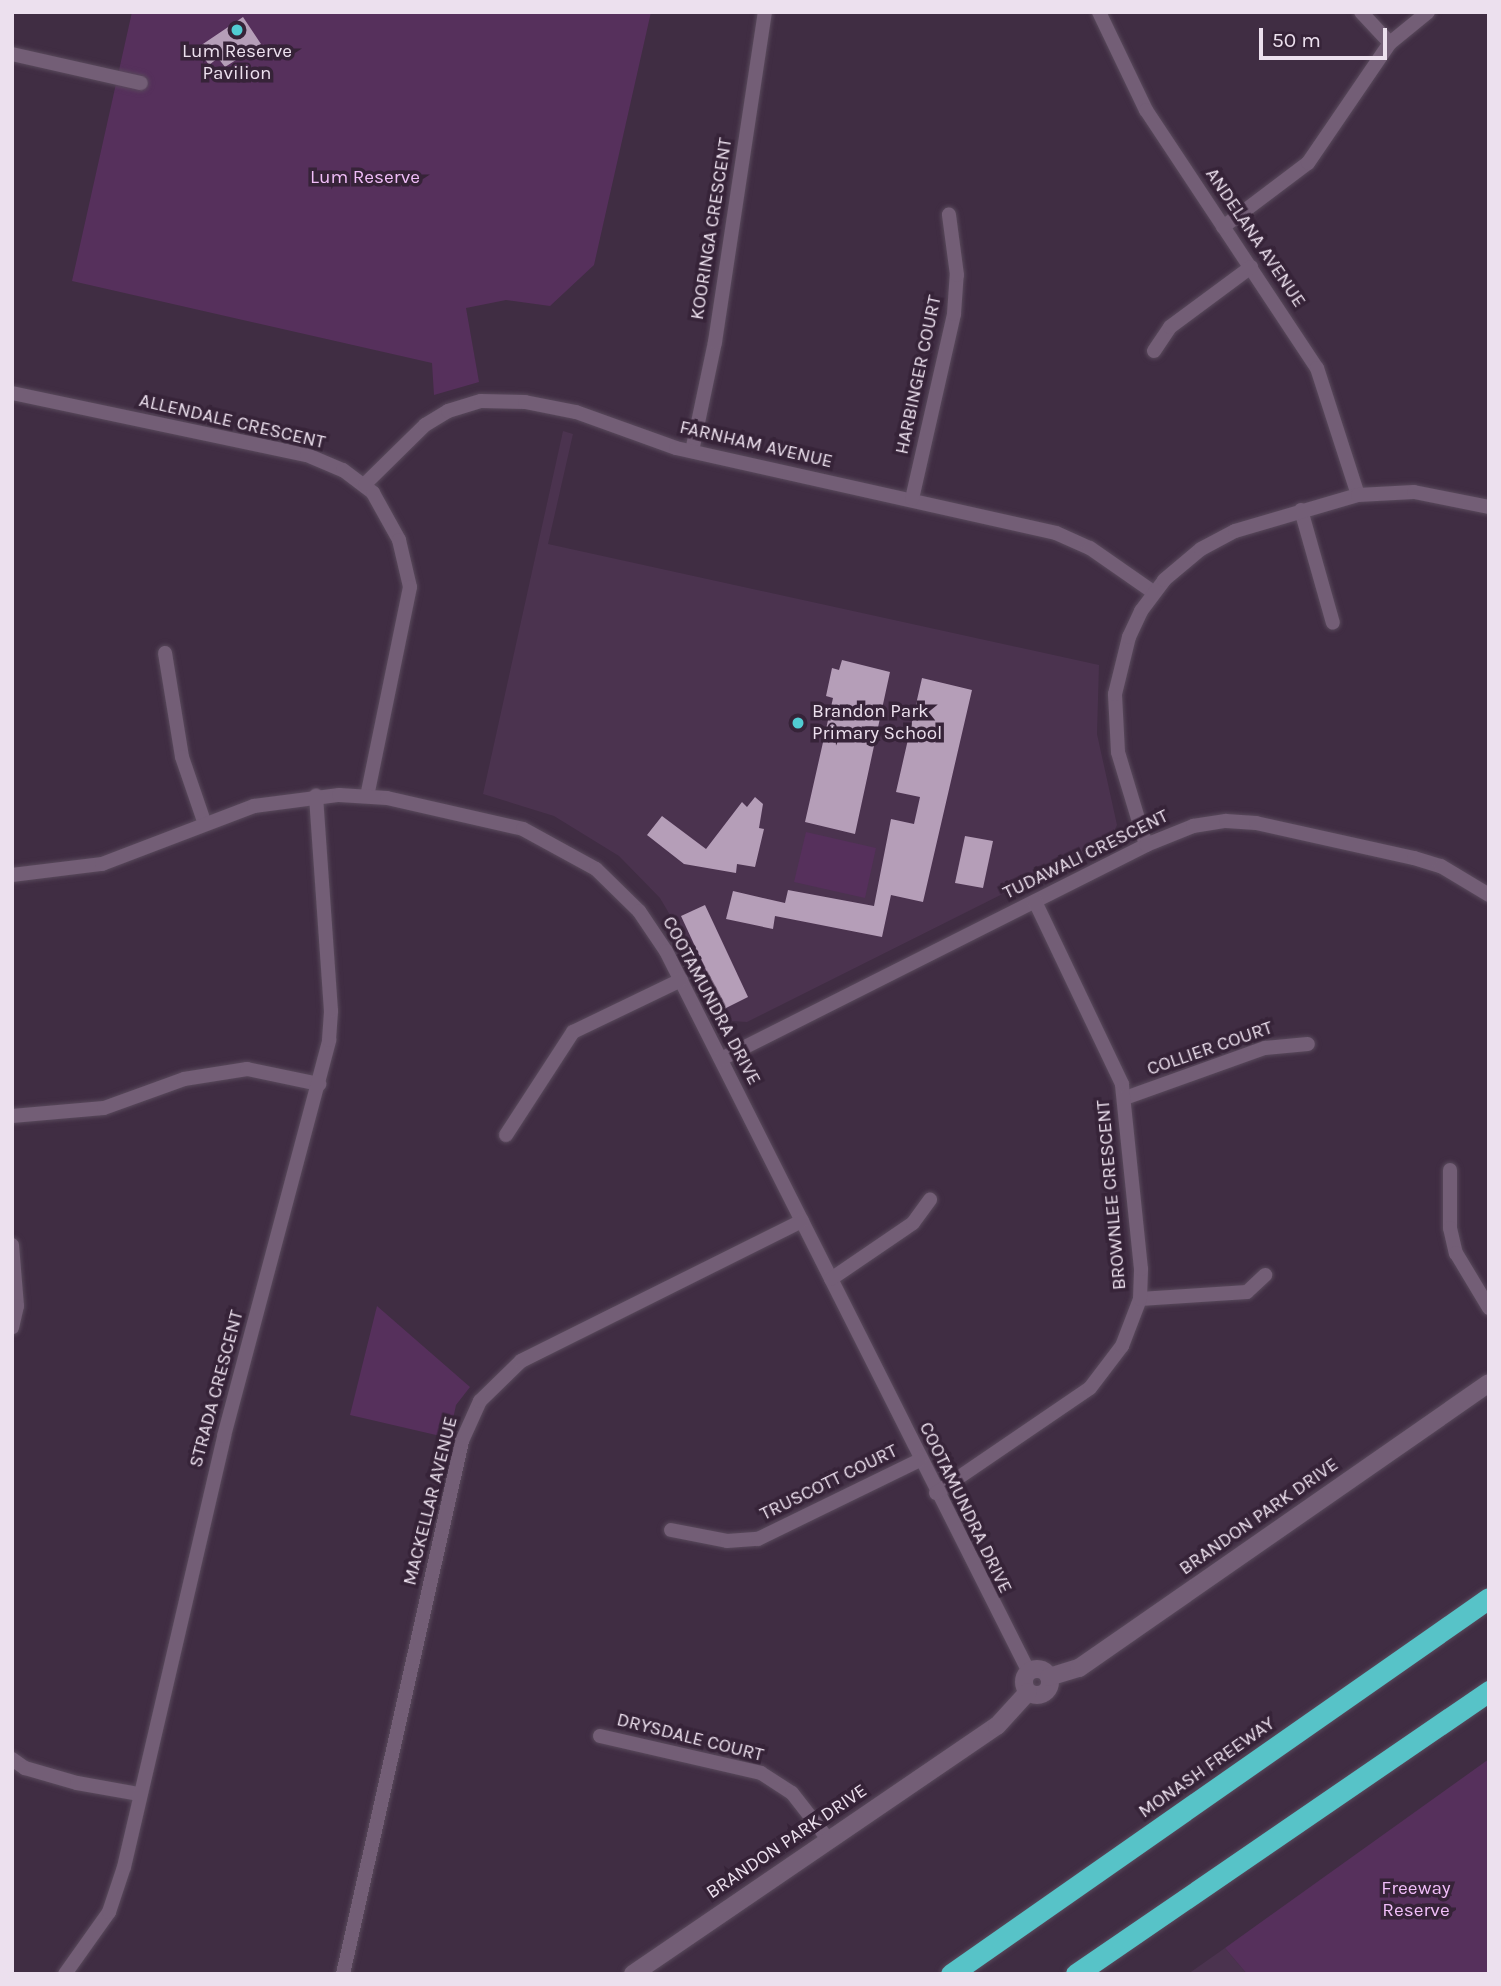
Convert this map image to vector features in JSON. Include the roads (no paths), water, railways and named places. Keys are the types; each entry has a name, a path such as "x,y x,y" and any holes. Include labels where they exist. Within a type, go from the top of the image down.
{"highway":[{"name":"MONASH FREEWAY","path":"951,1974 1489,1598"},
{"path":"1076,1974 1489,1691"}],"street":[{"name":"KOORINGA CRESCENT","path":"692,451 715,342 765,12"},
{"name":"ANDELANA AVENUE","path":"1099,12 1138,96 1317,368 1358,495"},
{"path":"1362,12 1390,43"},
{"path":"1223,227 1308,163 1390,43 1428,12"},
{"path":"12,54 141,83"},
{"name":"HARBINGER COURT","path":"912,499 954,314 956,256 950,215"},
{"path":"1154,351 1170,327 1251,267"},
{"name":"ALLENDALE CRESCENT","path":"12,393 307,455 365,484 394,527 410,587 367,796"},
{"name":"FARNHAM AVENUE","path":"365,484 425,425 481,401 513,400 551,407 692,451 912,499 1068,537 1153,592"},
{"path":"1146,845 1118,752 1115,694 1129,637 1153,592 1211,543 1301,510 1358,495 1414,492 1489,507"},
{"path":"1301,510 1333,623"},
{"path":"164,653 184,763 205,824"},
{"name":"COOTAMUNDRA DRIVE","path":"12,875 102,864 254,806 316,796 367,796 499,823 562,848 596,869 639,911 681,980 936,1493 1029,1672"},
{"name":"STRADA CRESCENT","path":"65,1974 108,1912 124,1867 138,1794 224,1436 319,1084 331,1011 316,796"},
{"name":"TUDAWALI CRESCENT","path":"721,1059 1146,845 1193,826 1226,821 1256,823 1415,858 1441,866 1489,895"},
{"name":"BROWNLEE CRESCENT","path":"936,1493 1090,1388 1122,1346 1139,1299 1141,1269 1125,1098 1119,1076 1035,902"},
{"path":"506,1136 573,1032 681,980"},
{"name":"COLLIER COURT","path":"1125,1098 1265,1048 1308,1044"},
{"path":"12,1116 104,1108 184,1079 247,1069 319,1084"},
{"path":"1450,1170 1450,1228 1456,1253 1489,1308"},
{"path":"831,1279 913,1223 930,1200"},
{"name":"MACKELLAR AVENUE","path":"343,1974 462,1441 480,1401 521,1361 802,1221"},
{"path":"12,1245 17,1306 12,1327"},
{"path":"1139,1299 1247,1292 1265,1275"},
{"name":"BRANDON PARK DRIVE","path":"1049,1677 1079,1668 1489,1383"},
{"name":"TRUSCOTT COURT","path":"671,1530 715,1540 758,1539 920,1460"},
{"path":"1042,1670 1049,1677 1045,1693 1028,1692 1024,1684 1029,1672 1042,1670"},
{"name":"BRANDON PARK DRIVE","path":"633,1974 998,1726 1028,1692"},
{"name":"DRYSDALE COURT","path":"600,1736 761,1773 792,1793 828,1839"},
{"path":"12,1759 25,1768 77,1783 138,1794"}],"place":[{"name":"Lum Reserve Pavilion","path":"237,30"},
{"name":"Brandon Park Primary School","path":"798,723"}],"park label":[{"name":"Lum Reserve","path":"365,178"},
{"name":"Freeway Reserve","path":"1416,1900"}]}
